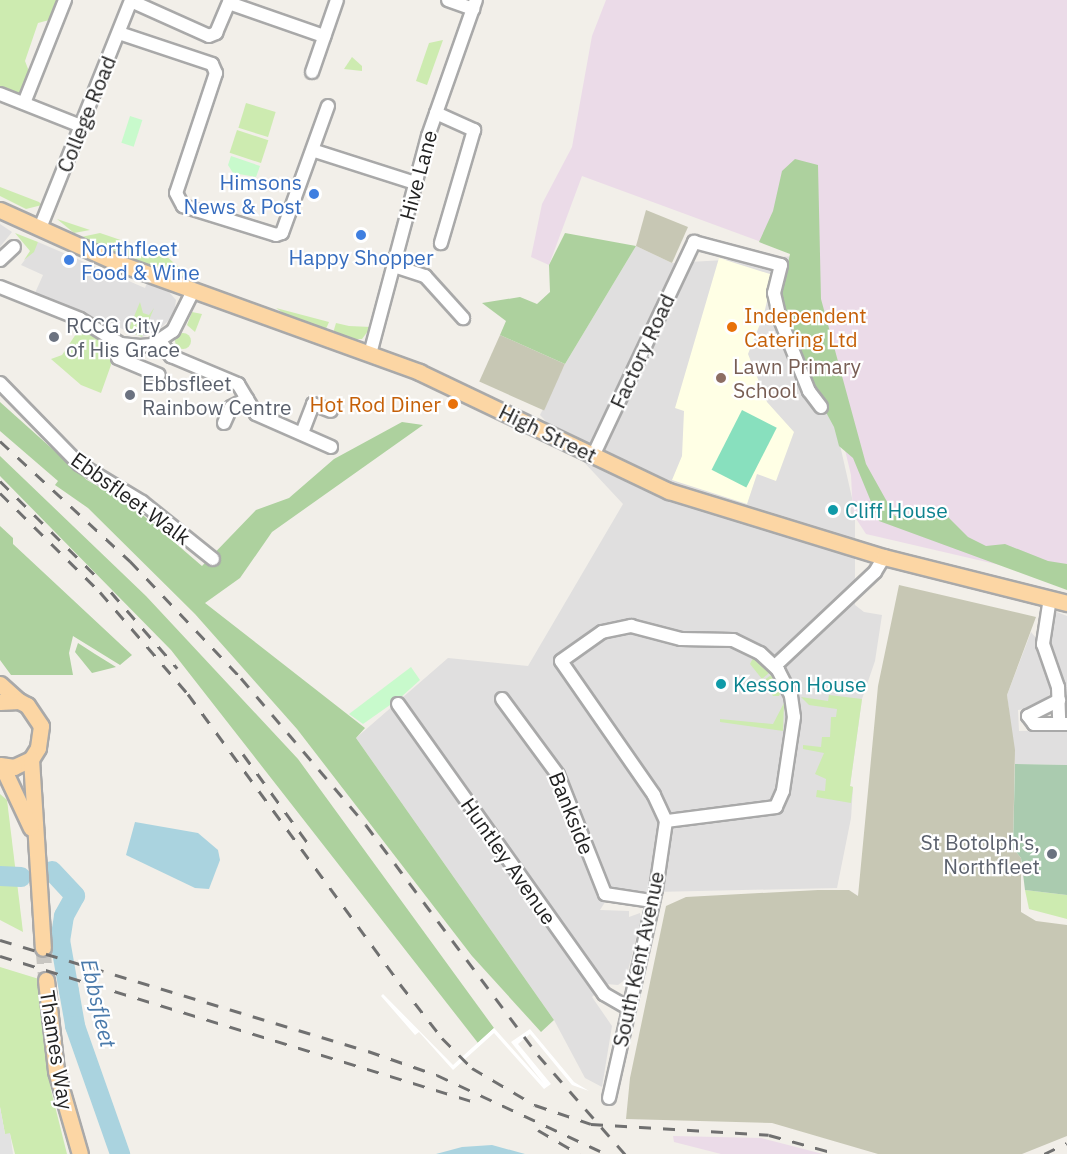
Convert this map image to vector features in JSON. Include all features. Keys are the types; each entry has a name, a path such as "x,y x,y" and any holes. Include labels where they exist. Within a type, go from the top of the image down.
{"main road":[{"name":"High Street","path":"0,210 193,291 370,354 455,388 593,456 676,493 884,557 1067,603"},
{"path":"0,684 33,710 41,726 38,748 31,759 14,767 1,766 33,833"},
{"path":"0,702 19,701"},
{"path":"31,759 34,772 33,833 43,948"},
{"name":"Thames Way","path":"46,980 56,1071 80,1154"}],"street":[{"path":"24,103 65,0"},
{"path":"312,72 337,0"},
{"path":"448,0 474,5"},
{"path":"131,1 208,36 216,33 229,3 324,36"},
{"name":"College Road","path":"40,228 131,1"},
{"name":"Hive Lane","path":"370,354 436,113 474,5"},
{"path":"119,33 212,64 216,73 176,193 178,204 276,235 282,233 292,215 328,106"},
{"path":"0,94 81,126"},
{"path":"436,113 474,130 441,243"},
{"path":"315,151 416,183"},
{"name":"Factory Road","path":"593,456 690,246 700,242 781,265 774,292 780,319 809,391 821,406"},
{"path":"0,260 14,247"},
{"path":"394,266 423,274 463,318"},
{"path":"0,287 78,318 121,344 145,346 160,341 179,325 193,291"},
{"path":"160,341 171,356 236,382 256,414 331,447"},
{"path":"121,344 118,358 159,375"},
{"name":"Ebbsfleet Walk","path":"0,383 79,464 141,502 213,559"},
{"path":"224,423 231,407 247,399"},
{"path":"302,433 313,404 331,411"},
{"path":"775,666 875,572 884,557"},
{"path":"1050,598 1043,642 1059,700 1063,724 1034,724 1029,716 1059,700"},
{"path":"628,626 681,639 733,640 753,648 775,666 785,681 794,713 780,804 768,811 666,820 654,795 561,661 602,632 628,626"},
{"name":"Bankside","path":"502,699 558,776 605,894 652,901"},
{"name":"Huntley Avenue","path":"398,704 604,994 628,1008"},
{"name":"South Kent Avenue","path":"609,1098 652,901 666,820"}],"shaded area":[{"path":"606,0 1067,0 1067,587 1025,571 866,534 853,514 851,475 791,253 582,176 549,265 531,257 542,204 572,147 592,36"},
{"path":"646,210 688,227 672,263 636,246"},
{"path":"0,224 12,232 0,247"},
{"path":"38,242 145,288 147,283 169,292 176,300 174,315 158,331 142,337 35,293 43,275 21,265"},
{"path":"636,246 672,263 797,256 855,511 855,605 864,612 882,615 875,661 862,699 850,786 853,787 851,818 837,888 611,893 600,910 629,911 629,917 640,913 641,918 626,979 618,985 606,984 592,997 612,1026 602,1087 585,1078 554,1020 356,738 448,658 528,666 623,504 540,415 565,364"},
{"name":"Lawn Primary School","path":"719,258 773,275 764,314 748,354 767,402 794,432 776,481 757,474 747,504 672,480 682,456 684,411 675,408"},
{"path":"500,335 565,364 544,410 479,382"},
{"path":"899,585 1036,617 1007,695 1015,750 1013,848 1021,858 1021,912 1036,921 1067,925 1067,1136 1022,1154 878,1154 772,1123 626,1119 630,1078 666,906 686,897 818,890 849,890 858,896 878,686"},
{"path":"1054,611 1067,616 1067,714 1065,683 1050,639"},
{"path":"1031,632 1037,639 1052,693 1031,708 1018,710 1019,731 1067,730 1067,765 1015,764 1007,695"},
{"path":"1015,764 1067,765 1067,895 1025,890 1021,858 1013,848"},
{"path":"0,1107 5,1134 10,1133 13,1154 0,1154"},
{"path":"673,1136 761,1138 823,1154 721,1154 674,1142"}],"green space":[{"path":"0,0 61,0 53,19 38,23 25,61 30,74 21,97 0,92"},
{"path":"443,40 427,85 416,81 429,43"},
{"path":"352,57 362,66 362,71 344,69"},
{"path":"246,103 276,112 268,137 238,128"},
{"path":"130,116 142,120 134,147 121,143"},
{"path":"237,130 268,140 261,163 230,153"},
{"path":"231,156 260,166 256,177 233,173 228,165"},
{"path":"795,159 818,165 821,299 866,464 895,516 920,519 931,512 948,517 968,537 986,546 1005,544 1048,561 1067,564 1067,590 879,521 853,458 839,446 834,427 808,379 783,307 781,294 790,254 759,242 773,211 782,171"},
{"path":"0,187 42,205 26,209 0,196"},
{"path":"57,219 90,230 74,233"},
{"path":"15,233 38,242 34,252 24,260 30,251"},
{"path":"100,233 165,255 199,285 114,254 81,237"},
{"path":"565,233 636,246 565,364 500,335 506,321 482,303 520,297 537,304 550,292 549,265"},
{"path":"140,302 143,313 149,315 154,308 142,337 128,331"},
{"path":"276,308 329,322 325,331 295,321"},
{"path":"192,312 202,314 195,332 187,325"},
{"path":"336,323 371,327 362,339 355,339 333,333"},
{"path":"80,328 99,338 111,351 111,365 101,393 81,385 51,359 62,355"},
{"path":"183,333 189,335 191,341 189,347 183,349 177,347 175,341 177,335"},
{"path":"0,402 87,480 131,505 202,566 256,510 289,498 334,459 402,422 423,425 272,532 240,578 205,603 365,728 356,738 554,1020 541,1032 472,956 297,729 195,614 88,508 55,485 58,481 0,431"},
{"path":"742,410 777,428 746,487 712,470"},
{"path":"0,456 146,596 298,759 494,1028 478,1043 171,650 0,476"},
{"path":"0,526 13,538 13,544 132,655 120,665 73,636 69,653 73,675 11,675 0,660"},
{"path":"78,643 116,667 92,673 75,652"},
{"path":"753,658 769,673 762,679 750,664"},
{"path":"411,667 420,680 400,698 363,724 349,714"},
{"path":"771,675 781,692 779,696 773,696 763,681"},
{"path":"829,695 862,699 850,786 853,787 851,803 816,797 817,790 825,791 826,779 815,774 824,753 803,749 803,745 821,747 822,737 830,737 831,717 836,717 837,709 809,705 801,697 828,701"},
{"path":"784,703 783,731 720,722 720,719 773,724"},
{"path":"0,794 7,800 23,932 0,920"},
{"path":"1025,890 1067,895 1067,919 1029,909"},
{"path":"0,967 39,979 51,1090 67,1154 15,1154 10,1134 5,1134 0,1107"}],"water":[{"path":"135,822 198,833 218,850 220,860 209,889 195,888 126,855"},
{"path":"492,1145 525,1154 436,1154 462,1147"}],"pier":[{"path":"383,994 453,1065 494,1028 544,1084 511,1042 530,1029 574,1082 589,1091 572,1085 530,1034 518,1044 551,1084 544,1089 494,1033 453,1070 419,1032 415,1035 381,996"}],"waterway":[{"name":"Ebbsfleet","path":"52,871 75,896 64,916 60,940 75,1026 120,1154"},
{"name":"Ebbsfleet","path":"0,876 21,877"}],"tunnel":[{"path":"43,948 46,980"}],"railway":[{"path":"0,441 130,561 241,678 366,825 538,1055 625,1154"},
{"path":"0,481 96,576"},
{"path":"0,493 100,592 188,694 400,984 442,1038 472,1068 535,1105 591,1124 769,1135 838,1154"},
{"path":"111,592 177,668"},
{"path":"243,754 307,842"},
{"path":"0,940 368,1051 437,1075 600,1151"},
{"path":"0,956 481,1104"},
{"path":"538,1130 579,1154"},
{"path":"1044,1154 1067,1143"}],"place":[{"name":"Himsons News & Post","path":"314,194"},
{"name":"Happy Shopper","path":"361,235"},
{"name":"Northfleet Food & Wine","path":"69,260"},
{"name":"Independent Catering Ltd","path":"732,327"},
{"name":"RCCG City of His Grace","path":"54,337"},
{"name":"Lawn Primary School","path":"721,378"},
{"name":"Ebbsfleet Rainbow Centre","path":"130,395"},
{"name":"Hot Rod Diner","path":"453,404"},
{"name":"Cliff House","path":"833,510"},
{"name":"Kesson House","path":"721,684"},
{"name":"St Botolph's, Northfleet","path":"1052,854"}]}
